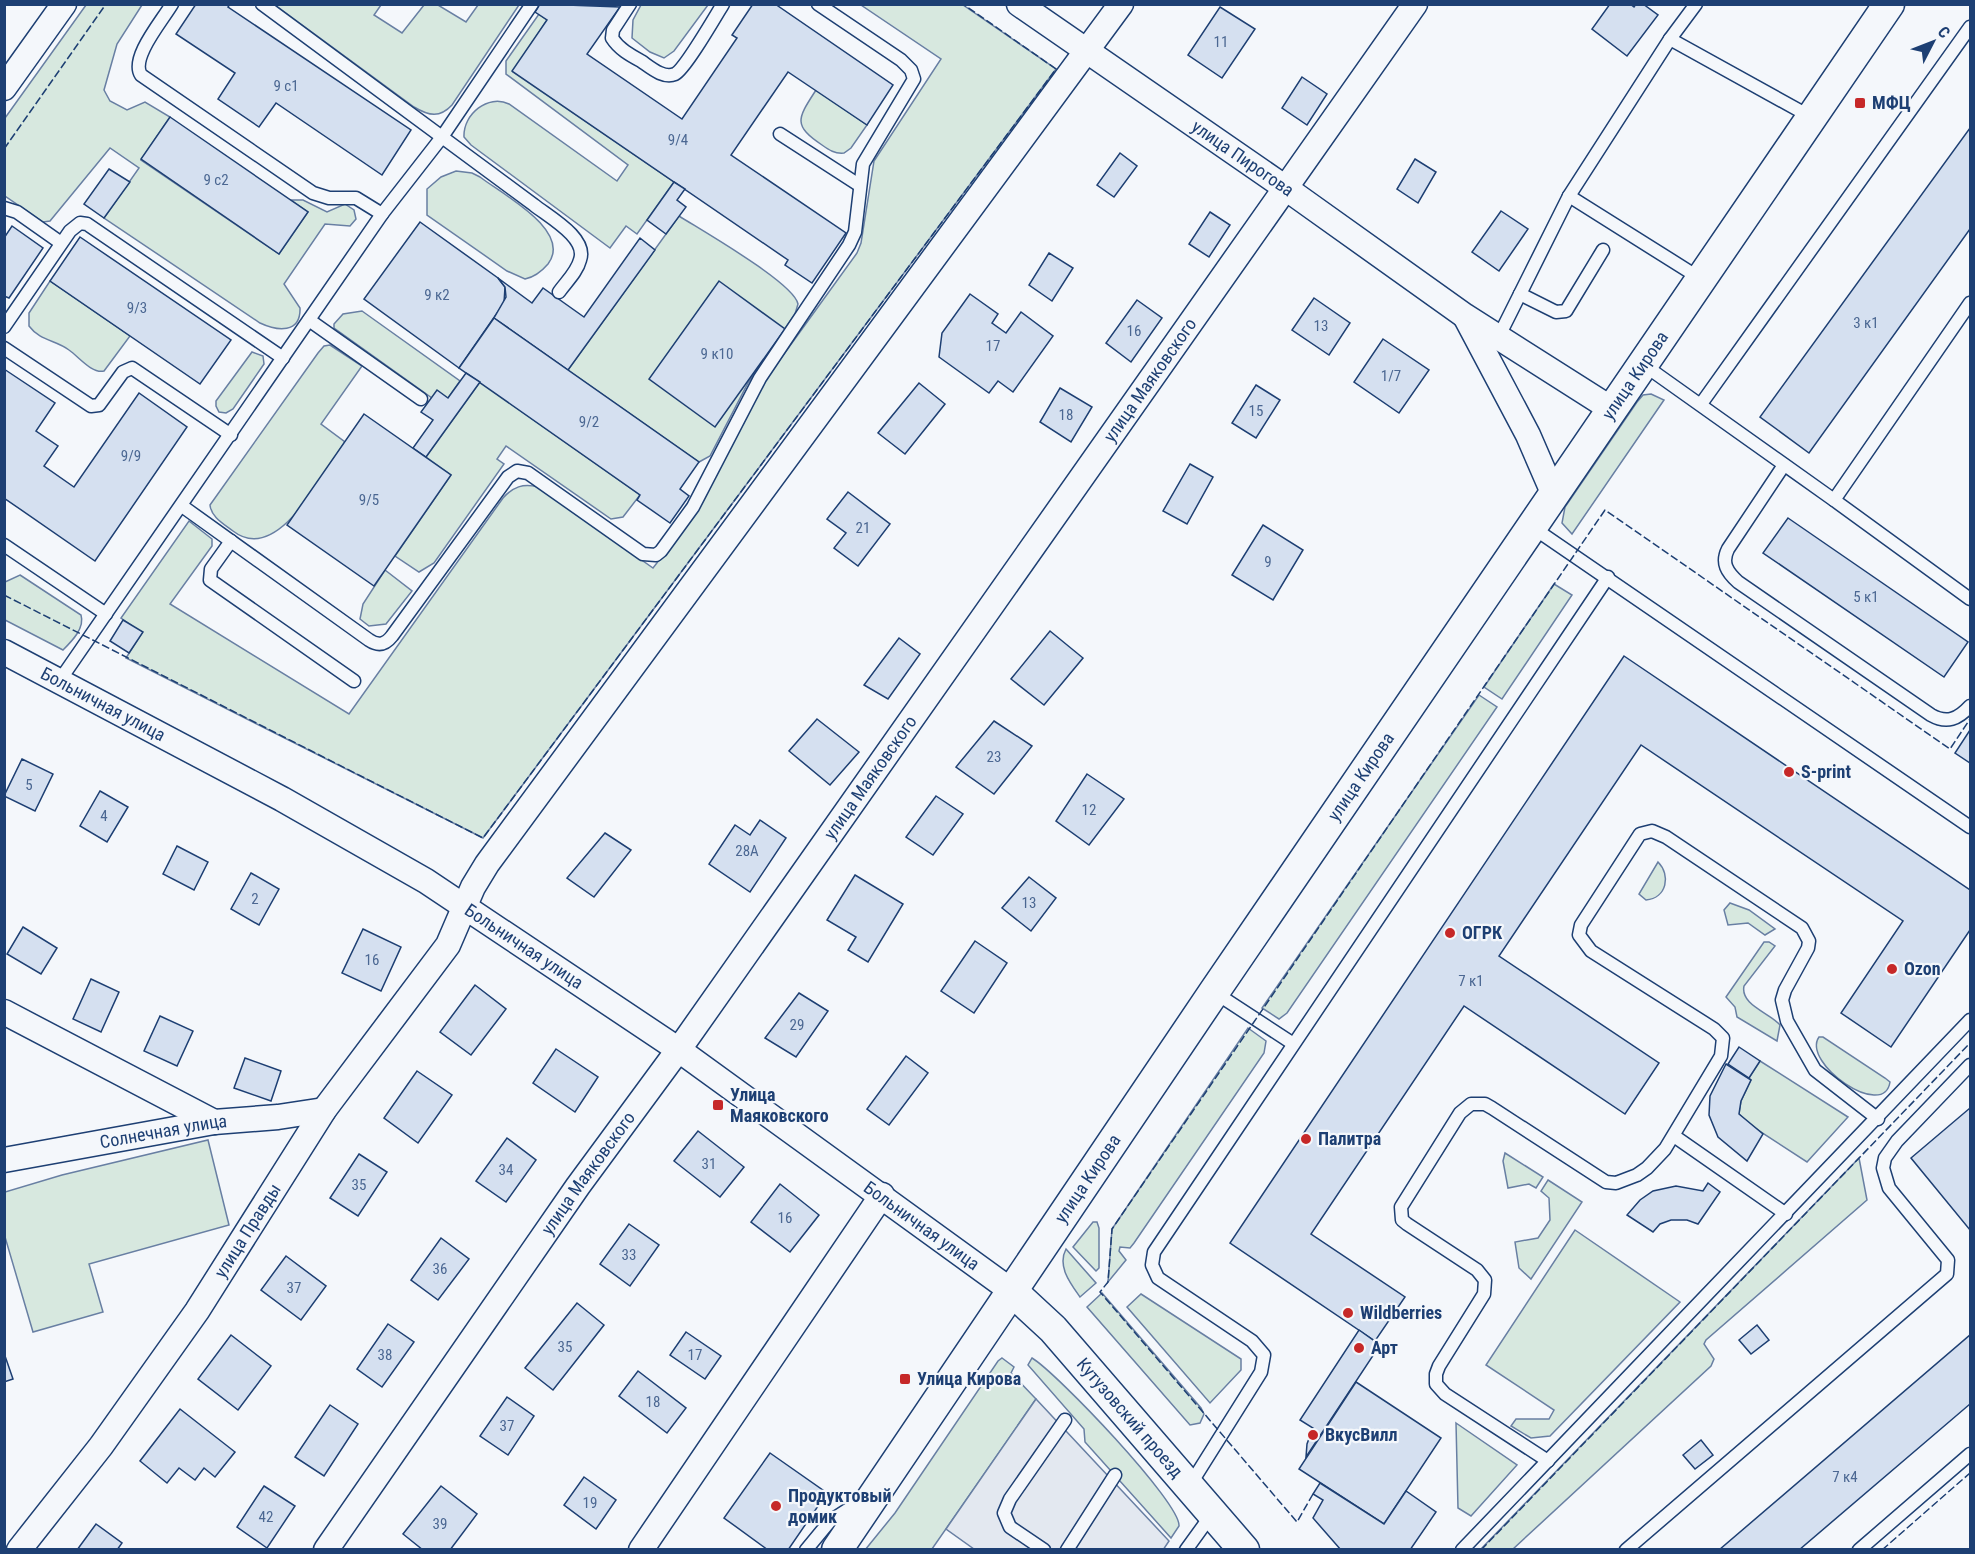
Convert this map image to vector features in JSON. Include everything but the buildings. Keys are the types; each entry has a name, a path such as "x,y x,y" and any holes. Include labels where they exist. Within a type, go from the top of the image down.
{"street":[{"name":"улица Пирогова","path":"1019,4 1287,189 1465,316 1613,410"},
{"name":"улица Правды","path":"19,1550 101,1446 197,1311 324,1110 440,957 454,934 465,906 487,864 1121,4"},
{"name":"улица Маяковского","path":"326,1550 578,1186 679,1050 1415,4"},
{"name":"улица Кирова","path":"837,1550 1214,992 1889,4"},
{"path":"4,88 61,5"},
{"name":"улица Пирогова","path":"1465,316 1528,435 1554,495"},
{"name":"Больничная улица","path":"4,652 349,835 465,906 679,1050 1013,1292"},
{"path":"4,1012 214,1122"},
{"name":"Солнечная улица","path":"4,1160 214,1122 278,1117 324,1110"},
{"path":"641,1550 882,1195"},
{"name":"Кутузовский проезд","path":"1013,1292 1044,1318 1244,1550"}],"lane":[{"path":"172,4 138,59 141,75 313,193 329,198 356,198 382,214"},
{"path":"262,4 534,205 578,243 582,249 580,262 560,292"},
{"path":"60,680 382,214 442,137 531,4"},
{"path":"630,4 613,30 612,38 629,54 657,72 668,75 675,74 684,64 723,4"},
{"path":"182,506 369,640 380,644 385,643 392,636 508,477 517,471 528,473 643,554 656,555 693,507 760,378 849,246 855,232 859,185 867,153 909,89 914,74 902,60 819,4"},
{"path":"1498,338 1569,196 1670,39 1696,4"},
{"path":"1701,404 1971,27"},
{"path":"1670,39 1811,117"},
{"path":"780,134 859,185"},
{"path":"1569,196 1702,279"},
{"path":"4,208 17,212 61,243"},
{"path":"4,327 74,226 87,224 283,358"},
{"path":"1520,294 1556,312 1566,311 1603,250"},
{"path":"1834,500 1971,303"},
{"path":"309,320 421,399"},
{"path":"4,348 91,406 99,405 123,372 132,368 231,435"},
{"path":"1644,365 1971,599"},
{"path":"1784,465 1728,549 1725,556 1726,571 1738,582 1931,715 1946,721 1953,719 1971,706"},
{"path":"1532,527 1971,827"},
{"path":"231,541 211,569 210,580 354,681"},
{"path":"4,545 106,614"},
{"path":"1189,1486 1261,1372 1264,1355 1252,1341 1158,1278 1152,1265 1152,1258 1292,1043 1608,577"},
{"path":"1548,1461 1445,1394 1436,1384 1439,1366 1484,1294 1485,1281 1477,1270 1402,1220 1401,1207 1460,1113 1471,1104 1485,1104 1492,1108 1606,1182 1626,1180 1647,1168 1674,1136 1721,1056 1723,1038 1714,1029 1591,951 1579,935 1581,925 1640,834 1652,831 1666,837 1802,928 1809,941 1808,948 1782,1000 1787,1021 1815,1070 1878,1119"},
{"path":"1214,992 1292,1043"},
{"path":"1462,1550 1971,1020"},
{"path":"1626,1550 1947,1274 1948,1260 1889,1188 1883,1168 1885,1158 1897,1141 1971,1065"},
{"path":"1674,1136 1786,1214"},
{"path":"1044,1550 1010,1527 1004,1514 1010,1499 1065,1420"},
{"path":"1859,1550 1971,1454"},
{"path":"1067,1550 1115,1475"},
{"path":"806,1550 830,1521 874,1493"},
{"path":"1186,1550 1212,1513"}],"shaded area":[{"path":"642,4 708,5 674,51 664,58 650,52 632,38 633,20"},
{"path":"86,5 142,5 117,44 104,90 110,101 127,110 145,102 170,117 141,160 279,254 308,212 291,200 303,200 327,212 345,204 354,210 356,219 350,226 325,224 284,284 300,308 297,322 292,326 280,329 260,323 104,218 139,168 110,148 50,221 43,222 5,196 5,118"},
{"path":"275,5 381,5 374,15 402,33 424,5 438,5 466,22 478,5 519,5 452,105 439,114 434,114 414,107"},
{"path":"861,5 963,5 1056,69 483,838 126,658 142,633 121,618 189,521 212,539 212,546 170,604 349,714 503,498 515,489 528,485 538,487 653,568 698,510 763,383 857,253 861,243 874,161 941,59"},
{"path":"539,14 547,20 513,72 674,182 637,234 626,226 610,248 471,145 464,137 468,121 478,108 485,104 501,102 509,104 617,181 628,165 506,74 506,61"},
{"path":"816,90 867,125 851,148 844,153 827,148 812,138 802,126 802,114"},
{"path":"456,171 472,173 480,177 518,203 543,226 551,239 553,251 548,264 541,271 525,279 507,271 427,215 427,189 441,177"},
{"path":"679,216 725,244 781,283 798,304 795,314 748,383 710,456 699,462 568,370"},
{"path":"50,281 130,336 104,371 90,368 69,350 38,335 29,326 29,313"},
{"path":"362,311 460,381 448,398 432,398 334,328 334,324 343,314"},
{"path":"330,345 362,366 321,424 345,442 312,493 282,526 266,536 250,538 233,531 215,517 210,505 318,353 324,346"},
{"path":"252,352 263,356 264,364 233,409 226,413 219,412 216,401"},
{"path":"480,382 640,495 623,517 611,519 506,446 497,459 504,464 434,563 419,572 395,556 451,475 426,457"},
{"path":"1651,394 1664,400 1572,534 1562,523 1565,507 1637,402 1643,395"},
{"path":"385,570 412,591 386,624 369,626 360,619 363,604"},
{"path":"20,575 81,615 79,629 63,650 5,620 5,582"},
{"path":"1554,584 1572,595 1502,699 1484,687"},
{"path":"1479,695 1497,707 1287,1013 1279,1019 1262,1008"},
{"path":"1658,862 1665,873 1665,885 1659,895 1646,900 1639,894"},
{"path":"1730,903 1749,910 1775,929 1765,935 1748,923 1728,925 1724,910"},
{"path":"1764,942 1775,946 1744,986 1744,993 1751,1004 1780,1025 1777,1041 1737,1017 1735,1007 1726,997"},
{"path":"1248,1028 1266,1041 1264,1053 1134,1243 1130,1248 1120,1247 1119,1251 1126,1260 1108,1282 1112,1229"},
{"path":"1819,1037 1823,1037 1890,1082 1884,1092 1874,1095 1860,1092 1832,1073 1822,1060 1817,1048"},
{"path":"1760,1061 1848,1117 1807,1162 1750,1125 1739,1114 1741,1101 1751,1080 1749,1078"},
{"path":"208,1140 229,1225 89,1264 103,1312 33,1332 5,1237 5,1192 62,1175"},
{"path":"1505,1153 1543,1177 1536,1188 1529,1184 1508,1188 1503,1161"},
{"path":"1859,1158 1867,1200 1706,1340 1704,1344 1714,1359 1711,1366 1513,1549 1481,1549"},
{"path":"1548,1180 1582,1202 1531,1279 1519,1268 1515,1242 1538,1238 1550,1220 1549,1198 1541,1191"},
{"path":"1093,1222 1097,1222 1099,1228 1099,1268 1096,1271 1073,1247"},
{"path":"1575,1230 1680,1302 1550,1436 1531,1438 1511,1426 1516,1419 1549,1419 1554,1410 1486,1365"},
{"path":"1066,1249 1096,1283 1080,1297 1064,1268"},
{"path":"1102,1293 1201,1408 1204,1414 1200,1423 1190,1425 1087,1307"},
{"path":"1141,1294 1241,1359 1241,1370 1210,1403 1127,1307"},
{"path":"1002,1358 1014,1367 1011,1373 1036,1399 932,1549 865,1550 895,1513"},
{"path":"1032,1358 1066,1387 1116,1439 1160,1492 1174,1513 1179,1526 1171,1538 1085,1442 1084,1429 1028,1365"},
{"path":"1036,1399 1169,1541 1163,1550 974,1549 946,1529"},
{"path":"1456,1423 1517,1465 1471,1516 1458,1508"}],"fence":[{"path":"4,149 106,4"},
{"path":"4,595 483,838 1056,69 963,4"},
{"path":"1313,1494 1297,1522 1100,1292 1108,1282 1112,1229 1605,510 1950,749 1970,719"},
{"path":"1481,1550 1970,1043"},
{"path":"1882,1550 1970,1473"}],"place":[{"name":"МФЦ","path":"1860,103"},
{"name":"S-print","path":"1789,772"},
{"name":"ОГРК","path":"1450,933"},
{"name":"Ozon","path":"1892,969"},
{"name":"Улица Маяковского","path":"718,1105"},
{"name":"Палитра","path":"1306,1139"},
{"name":"Wildberries","path":"1348,1313"},
{"name":"Арт","path":"1359,1348"},
{"name":"Улица Кирова","path":"905,1379"},
{"name":"ВкусВилл","path":"1313,1435"},
{"name":"Продуктовый домик","path":"776,1506"}]}
